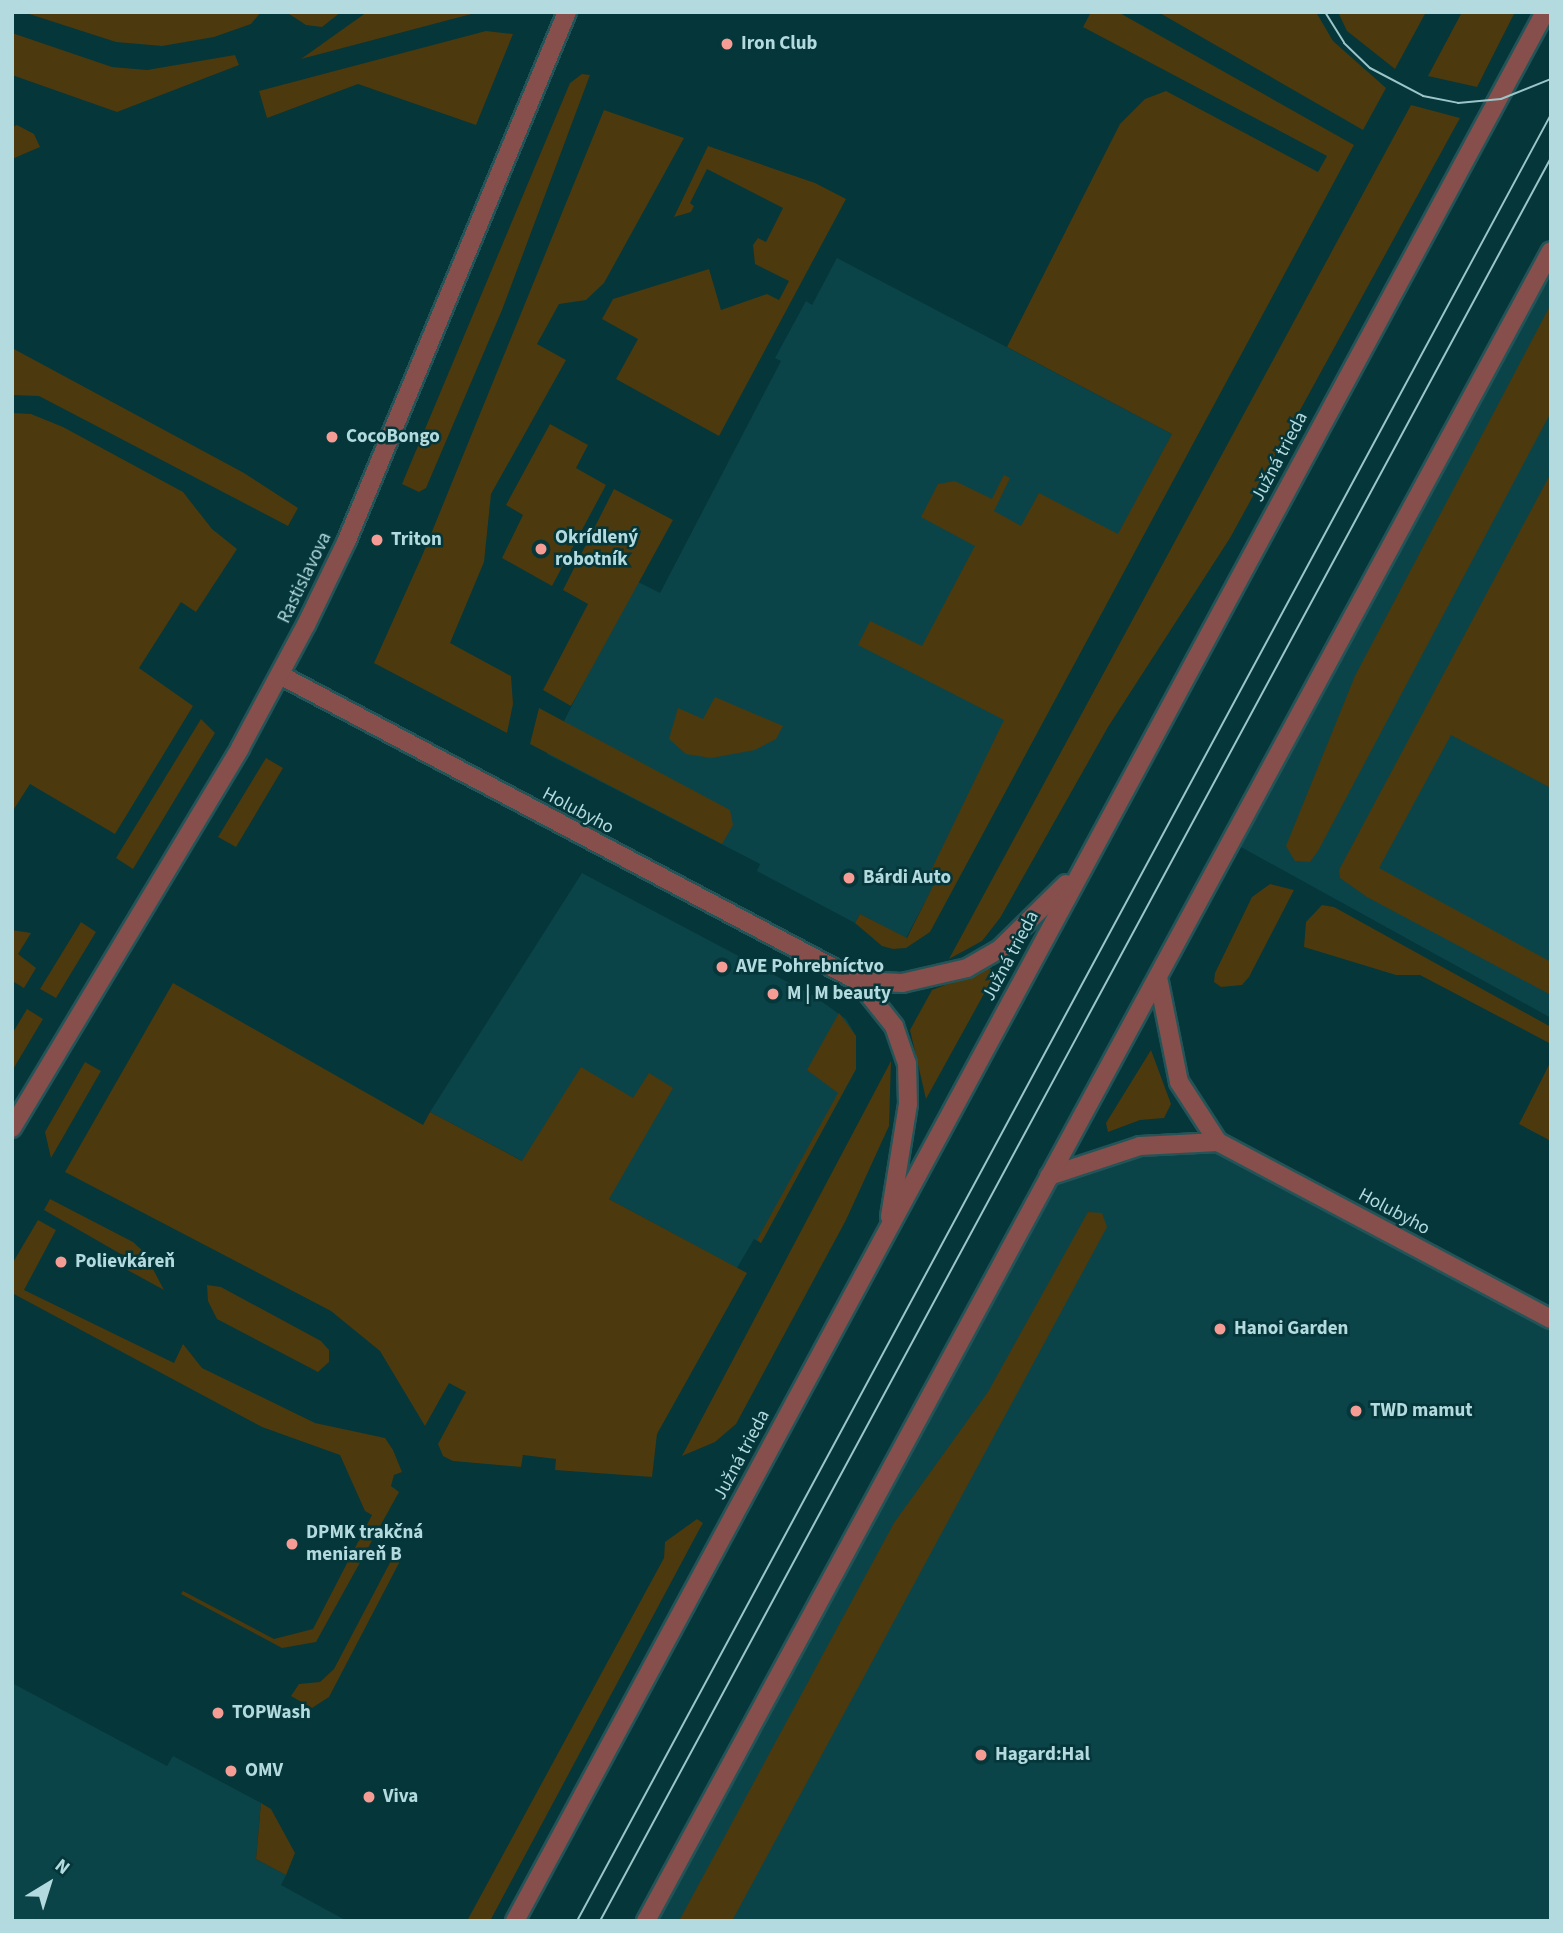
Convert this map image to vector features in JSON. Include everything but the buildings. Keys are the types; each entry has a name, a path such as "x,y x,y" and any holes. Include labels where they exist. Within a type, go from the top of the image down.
{"street":[{"name":"Rastislavova","path":"12,1128 280,675 346,540 568,12"},
{"name":"Južná trieda","path":"515,1921 1545,12"},
{"path":"646,1921 1551,251"},
{"name":"Holubyho","path":"280,675 858,981"},
{"path":"858,981 902,983 967,968 1001,948 1081,869"},
{"path":"1157,977 1179,1082 1218,1142"},
{"path":"858,981 894,1026 907,1063 908,1104 888,1229"},
{"name":"Holubyho","path":"1218,1142 1551,1319"},
{"path":"1049,1176 1140,1146 1218,1142"}],"shaded area":[{"path":"23,12 261,12 251,24 214,37 162,46 116,42"},
{"path":"286,12 341,12 322,27 306,25"},
{"path":"367,12 479,12 301,59"},
{"path":"1091,12 1118,12 1354,145 930,932 906,948 893,949 882,946 855,923 860,914 907,938 933,886 926,881 1004,720 858,645 870,621 922,646 975,546 921,517 938,484 955,481 992,499 1004,475 1010,478 994,511 1021,526 1039,493 1118,534 1172,434 1007,347 1120,124 1145,99 1166,91 1318,172 1327,156 1083,27"},
{"path":"1158,12 1316,12 1333,41 1386,88 1363,130"},
{"path":"1338,12 1426,12 1395,69 1347,31"},
{"path":"1462,12 1515,12 1477,87 1428,76"},
{"path":"486,31 513,34 476,125 358,84 267,118 259,91"},
{"path":"12,33 112,67 147,70 235,55 239,65 117,112 12,75"},
{"path":"582,74 590,75 502,310 426,488 419,492 402,484 570,83"},
{"path":"1411,105 1460,118 1230,538 1108,727 1000,918 982,941 949,959"},
{"path":"604,110 684,138 604,283 586,300 559,304 537,344 566,360 491,494 484,562 450,643 511,676 513,704 507,733 374,663 422,556"},
{"path":"17,125 34,134 40,147 12,159 12,127"},
{"path":"708,146 815,183 846,199 719,436 616,379 638,339 602,319 613,299 709,269 721,310 767,294 779,300 789,281 755,264 753,245 758,238 766,242 783,208 707,169 690,203 694,206 691,212 674,217"},
{"path":"1551,251 1551,1018 1230,841"},
{"path":"837,258 1172,434 906,938 860,914 855,923 757,871 760,864 547,754 636,581 660,593 781,361 775,358 806,301 812,305"},
{"path":"1551,304 1551,412 1318,851 1310,862 1295,861 1286,846 1355,676"},
{"path":"12,348 244,473 298,508 288,526 39,396 12,395"},
{"path":"12,413 31,414 63,427 183,492 212,529 237,549 196,612 181,602 139,668 193,706 115,834 30,784 12,812"},
{"path":"550,424 588,445 576,468 606,485 552,586 502,558 523,515 506,505"},
{"path":"1551,473 1551,788 1451,735 1379,868 1551,962 1551,995 1367,897 1340,878 1339,870"},
{"path":"614,489 673,520 571,706 543,690 588,604 563,590"},
{"path":"715,697 783,726 776,739 755,750 711,758 686,754 669,739 678,708 703,719"},
{"path":"539,708 730,810 733,825 722,844 530,744"},
{"path":"201,719 215,733 133,869 116,858"},
{"path":"266,758 283,768 236,847 218,837"},
{"path":"582,873 814,996 846,1019 856,1036 856,1069 761,1243 754,1239 737,1268 609,1199 604,1204 430,1112"},
{"path":"1270,884 1294,890 1249,977 1242,985 1221,987 1214,982 1215,973 1252,897"},
{"path":"1322,905 1334,907 1551,1027 1551,1044 1420,975 1396,975 1304,947 1306,922"},
{"path":"81,922 96,932 56,998 40,989"},
{"path":"12,930 31,933 18,954 36,968 24,988 12,981"},
{"path":"989,968 996,972 926,1099 910,1030 932,990"},
{"path":"173,983 423,1125 430,1112 522,1161 581,1067 633,1098 649,1073 673,1088 609,1199 747,1273 657,1434 652,1477 555,1470 556,1459 523,1455 521,1467 453,1461 443,1456 438,1444 466,1392 449,1383 425,1426 380,1351 331,1311 65,1172"},
{"path":"27,1009 43,1019 12,1071 12,1034"},
{"path":"839,1013 856,1036 856,1069 761,1243 757,1240 838,1093 807,1070"},
{"path":"1151,1050 1171,1104 1164,1118 1140,1120 1108,1132 1106,1123"},
{"path":"891,1061 889,1126 846,1220 736,1424 715,1442 682,1456"},
{"path":"1551,1061 1551,1141 1519,1124"},
{"path":"85,1062 101,1071 51,1158 45,1132"},
{"path":"1218,1142 1551,1319 1551,1921 646,1921 1049,1176 1112,1154"},
{"path":"50,1199 133,1242 144,1252 164,1290 122,1267 126,1257 44,1210"},
{"path":"1088,1212 1102,1213 1107,1227 732,1921 679,1921 894,1523 988,1392"},
{"path":"38,1220 56,1230 24,1290 174,1363 183,1344 202,1368 315,1423 385,1438 393,1450 402,1472 394,1475 391,1486 399,1492 316,1642 282,1648 181,1594 183,1591 274,1639 313,1629 372,1515 365,1511 340,1455 262,1427 12,1293 12,1264"},
{"path":"207,1285 221,1287 321,1341 329,1350 329,1362 318,1372 217,1319 208,1301"},
{"path":"697,1519 703,1523 490,1921 467,1921 664,1558 665,1542"},
{"path":"394,1555 400,1557 399,1563 329,1697 312,1708 291,1696 299,1684 320,1682 334,1669"},
{"path":"14,1684 167,1766 173,1756 261,1803 256,1859 286,1875 281,1885 347,1921 12,1921"},
{"path":"261,1803 271,1809 295,1853 286,1875 256,1859"}],"tram line":[{"path":"1325,12 1344,43 1370,68 1423,96 1458,103 1501,99 1551,79"},
{"path":"577,1921 1551,114"},
{"path":"600,1921 1551,158"}],"place":[{"name":"Iron Club","path":"727,44"},
{"name":"CocoBongo","path":"332,437"},
{"name":"Triton","path":"377,540"},
{"name":"Okrídlený robotník","path":"541,549"},
{"name":"Bárdi Auto","path":"849,878"},
{"name":"AVE Pohrebníctvo","path":"722,967"},
{"name":"M | M beauty","path":"773,994"},
{"name":"Polievkáreň","path":"61,1262"},
{"name":"Hanoi Garden","path":"1220,1329"},
{"name":"TWD mamut","path":"1356,1411"},
{"name":"DPMK trakčná meniareň B","path":"292,1544"},
{"name":"TOPWash","path":"218,1713"},
{"name":"Hagard:Hal","path":"981,1755"},
{"name":"OMV","path":"231,1771"},
{"name":"Viva","path":"369,1797"}]}
